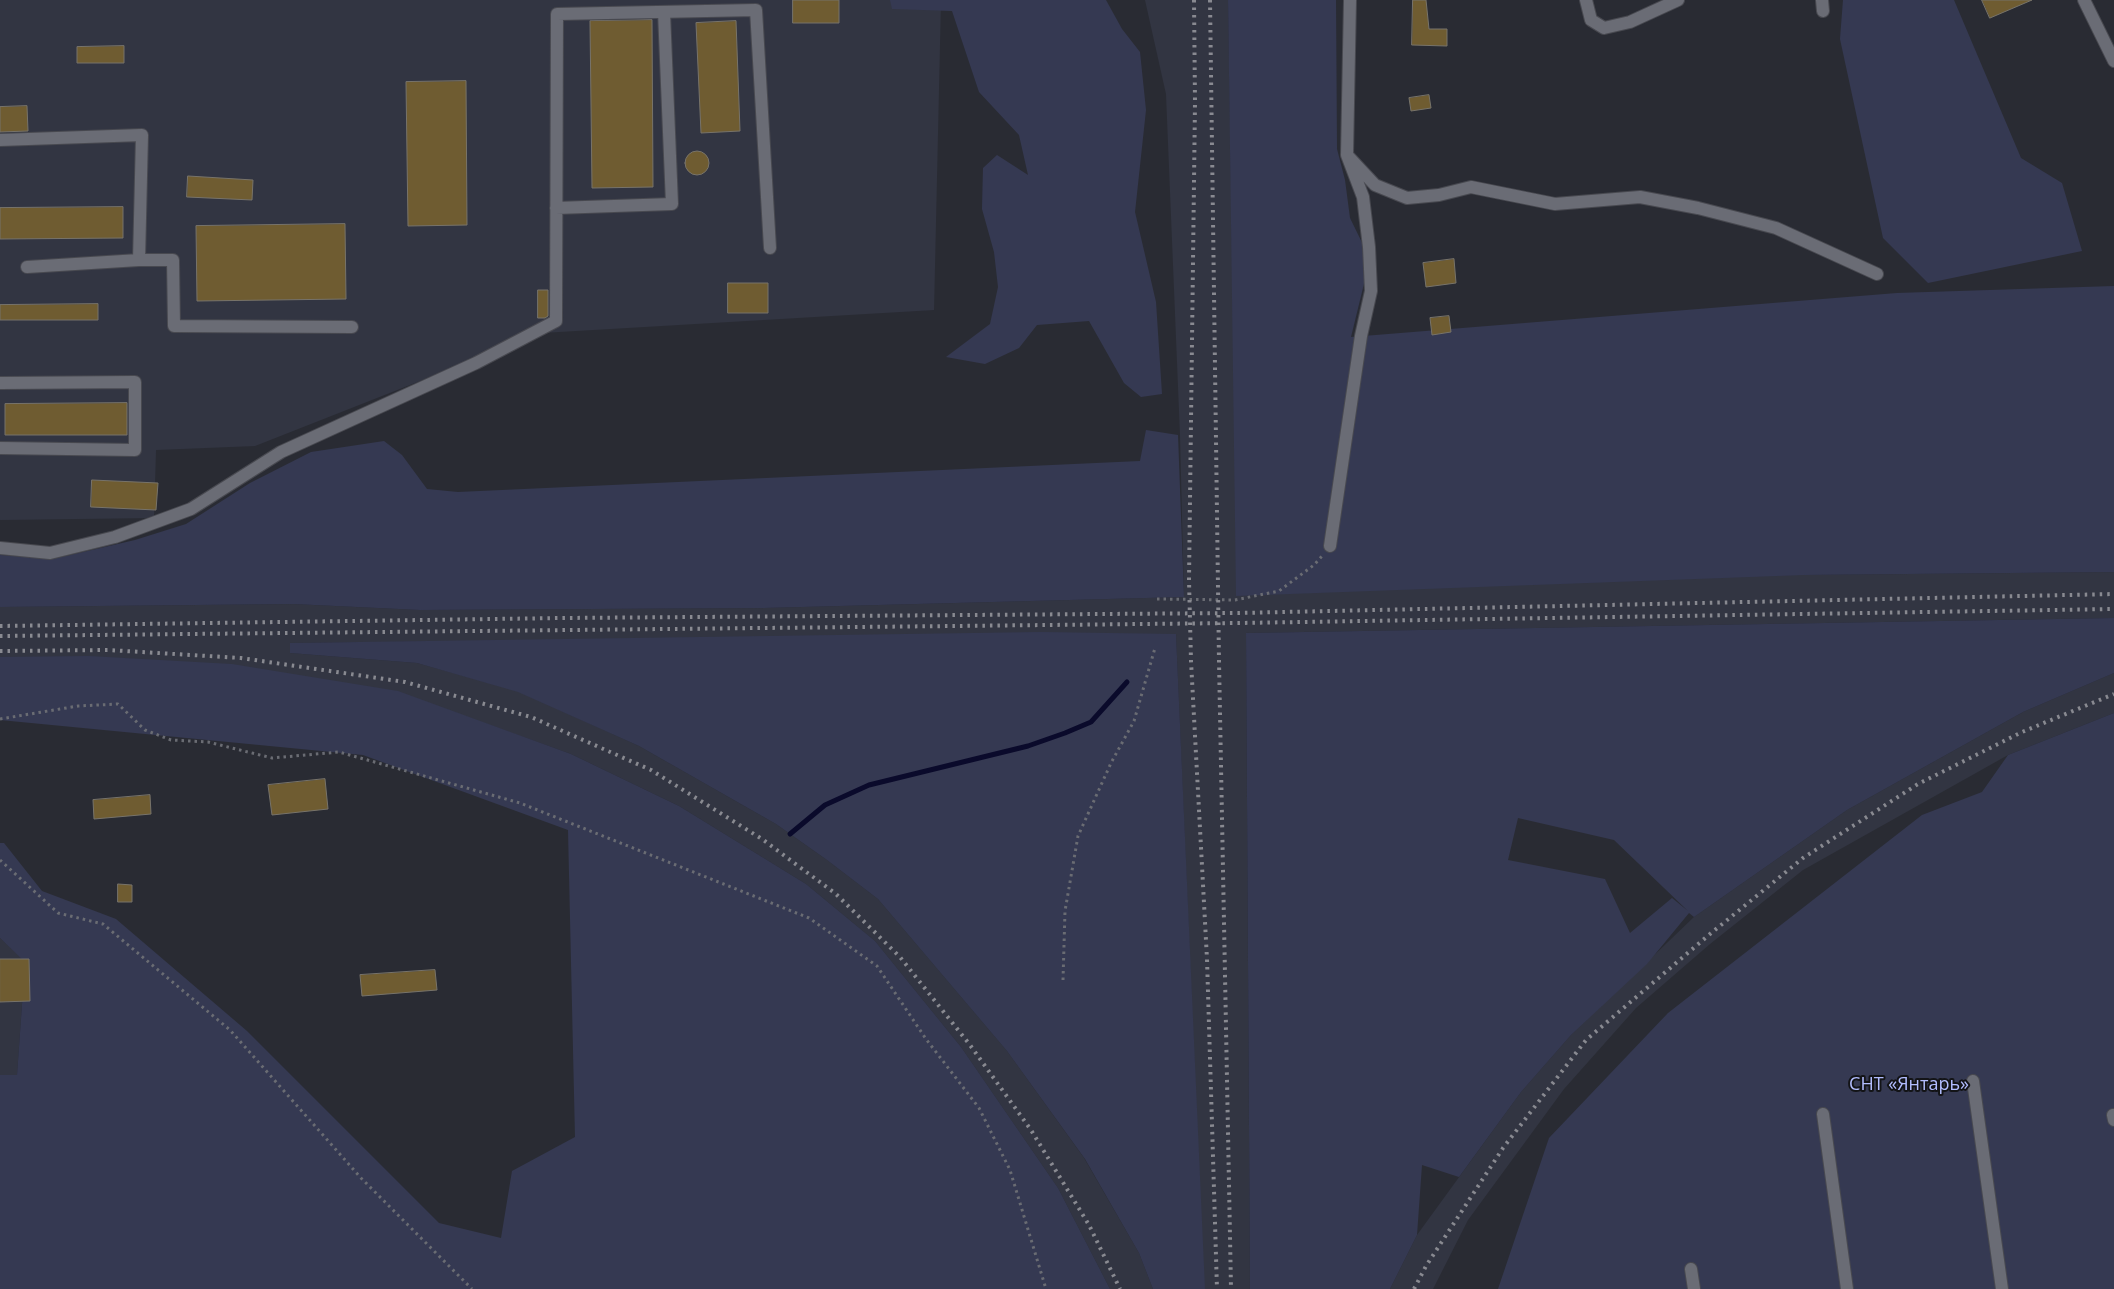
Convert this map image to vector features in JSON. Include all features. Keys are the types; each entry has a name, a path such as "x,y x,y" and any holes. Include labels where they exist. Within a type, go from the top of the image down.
{"street":[{"path":"1330,546 1361,336 1371,291 1369,247 1363,197 1347,155 1350,0"},
{"path":"1586,0 1591,20 1604,28 1630,22 1678,0"},
{"path":"2084,0 2114,61"},
{"path":"0,548 50,553 115,536 191,509 281,452 476,363 556,321 557,14 756,10 770,248"},
{"path":"556,208 672,204 664,12"},
{"path":"0,140 142,135 139,260"},
{"path":"1347,155 1375,185 1406,198 1439,195 1471,187 1555,204 1640,197 1698,208 1776,228 1877,274"},
{"path":"27,267 139,260 173,260 174,326 352,327"},
{"path":"0,383 135,382 135,450 0,448"},
{"path":"1973,1081 2002,1289"},
{"path":"1823,1114 1847,1289"},
{"path":"1691,1269 1694,1289"}],"path":[{"path":"1157,599 1235,600 1279,591 1314,565 1330,546"},
{"path":"1063,980 1065,911 1078,836 1111,763 1134,721 1155,648"},
{"path":"0,719 78,706 118,704 144,730 171,740 208,742 272,758 339,752 520,803 808,918 877,966 926,1040 980,1108 1010,1170 1046,1289"},
{"path":"0,860 58,913 103,924 230,1030 360,1178 472,1289"}],"shaded area":[{"path":"0,0 941,0 934,310 542,333 255,446 156,450 154,518 0,520"},
{"path":"1145,0 1228,0 1235,433 1804,575 2114,572 2114,618 1246,633 1250,1289 1204,1289 1176,634 290,643 290,653 417,663 518,691 639,746 776,824 827,860 878,899 1007,1051 1084,1158 1139,1253 1153,1289 1110,1289 1058,1188 961,1047 875,941 806,884 679,806 571,754 406,695 275,672 121,658 0,658 0,607 293,604 420,610 764,608 1184,597 1180,435 1166,94"},
{"path":"2114,673 2114,713 2008,755 1803,870 1710,944 1636,1008 1564,1089 1468,1220 1433,1289 1390,1289 1417,1235 1521,1092 1571,1035 1694,917 1847,810 2023,712"},
{"path":"0,938 25,961 17,1076 0,1075"}],"green space":[{"path":"890,0 1106,0 1122,29 1140,52 1146,110 1135,212 1156,302 1162,394 1141,397 1124,383 1089,321 1037,325 1019,348 985,364 946,357 990,324 998,287 994,252 982,209 983,168 997,155 1028,175 1019,135 979,92 952,11 892,9"},
{"path":"1228,0 1336,0 1337,149 1345,180 1350,218 1370,259 1351,337 1897,293 2114,286 2114,572 1804,575 1236,596"},
{"path":"1843,0 1954,0 2021,158 2062,183 2082,251 1928,283 1883,238 1840,39"},
{"path":"1146,430 1178,435 1184,597 764,608 420,610 293,604 0,607 0,555 53,559 135,540 186,524 250,483 311,452 384,441 402,455 427,489 458,492 1140,461"},
{"path":"2114,618 2114,673 2023,712 1847,810 1694,917 1689,913 1647,964 1571,1035 1521,1092 1459,1177 1422,1165 1417,1235 1390,1289 1250,1289 1246,633","holes":["1518,818 1614,840 1688,911 1672,898 1630,933 1605,879 1508,860"]},
{"path":"1041,632 1176,634 1205,1289 1153,1289 1139,1253 1085,1159 1007,1051 878,899 776,824 639,746 518,692 417,663 290,653 290,643"},
{"path":"89,656 232,664 398,691 571,754 679,806 806,884 875,941 961,1047 1058,1188 1110,1289 0,1289 0,1075 17,1075 25,962 0,938 0,843 4,843 42,891 116,919 247,1031 439,1223 501,1238 512,1171 575,1137 568,830 363,755 0,720 0,657"},
{"name":"СНТ «Янтарь»","path":"2114,713 2114,1289 1498,1289 1549,1138 1668,1013 1922,815 1982,792 2008,755"}],"building":[{"path":"793,0 839,0 839,23 793,23"},
{"path":"1413,0 1426,0 1429,29 1447,29 1447,46 1412,45"},
{"path":"1982,0 2032,0 1990,18"},
{"path":"652,20 653,187 592,188 590,21"},
{"path":"736,21 740,131 701,133 696,23"},
{"path":"124,46 124,63 77,63 77,47"},
{"path":"466,81 467,225 408,226 406,82"},
{"path":"1429,95 1431,108 1411,111 1409,98"},
{"path":"27,106 28,131 0,132 0,107"},
{"path":"692,151 702,151 709,158 709,168 702,175 692,175 685,168 685,158"},
{"path":"188,176 253,180 252,200 187,197"},
{"path":"123,207 123,238 0,239 0,208"},
{"path":"345,224 346,299 197,301 196,226"},
{"path":"1454,259 1456,283 1426,287 1423,263"},
{"path":"728,283 768,283 768,313 728,313"},
{"path":"538,290 548,290 548,316 545,318 538,318"},
{"path":"98,304 98,320 0,320 0,305"},
{"path":"1449,316 1451,332 1432,335 1430,318"},
{"path":"127,403 127,435 5,435 5,404"},
{"path":"92,480 158,483 156,510 91,507"},
{"path":"325,779 328,809 272,815 268,785"},
{"path":"150,795 151,814 94,819 93,800"},
{"path":"118,884 132,885 132,902 118,902"},
{"path":"0,959 29,959 30,1001 0,1002"},
{"path":"435,970 437,990 362,996 360,975"}],"waterway":[{"path":"790,834 825,805 869,785 1028,746 1091,722 1127,682"}],"railway":[{"path":"1194,0 1195,102 1189,580 1191,661 1207,959 1217,1289"},
{"path":"1210,0 1219,661 1231,1289"},
{"path":"0,626 562,618 1238,613 2114,594"},
{"path":"0,636 1238,623 2114,609"},
{"path":"0,651 108,650 241,658 405,682 531,717 651,770 762,839 836,894 900,957 970,1045 1031,1130 1089,1225 1120,1289"},
{"path":"1414,1289 1426,1266 1503,1148 1586,1040 1710,934 1803,858 1918,784 2022,732 2114,694"}]}
